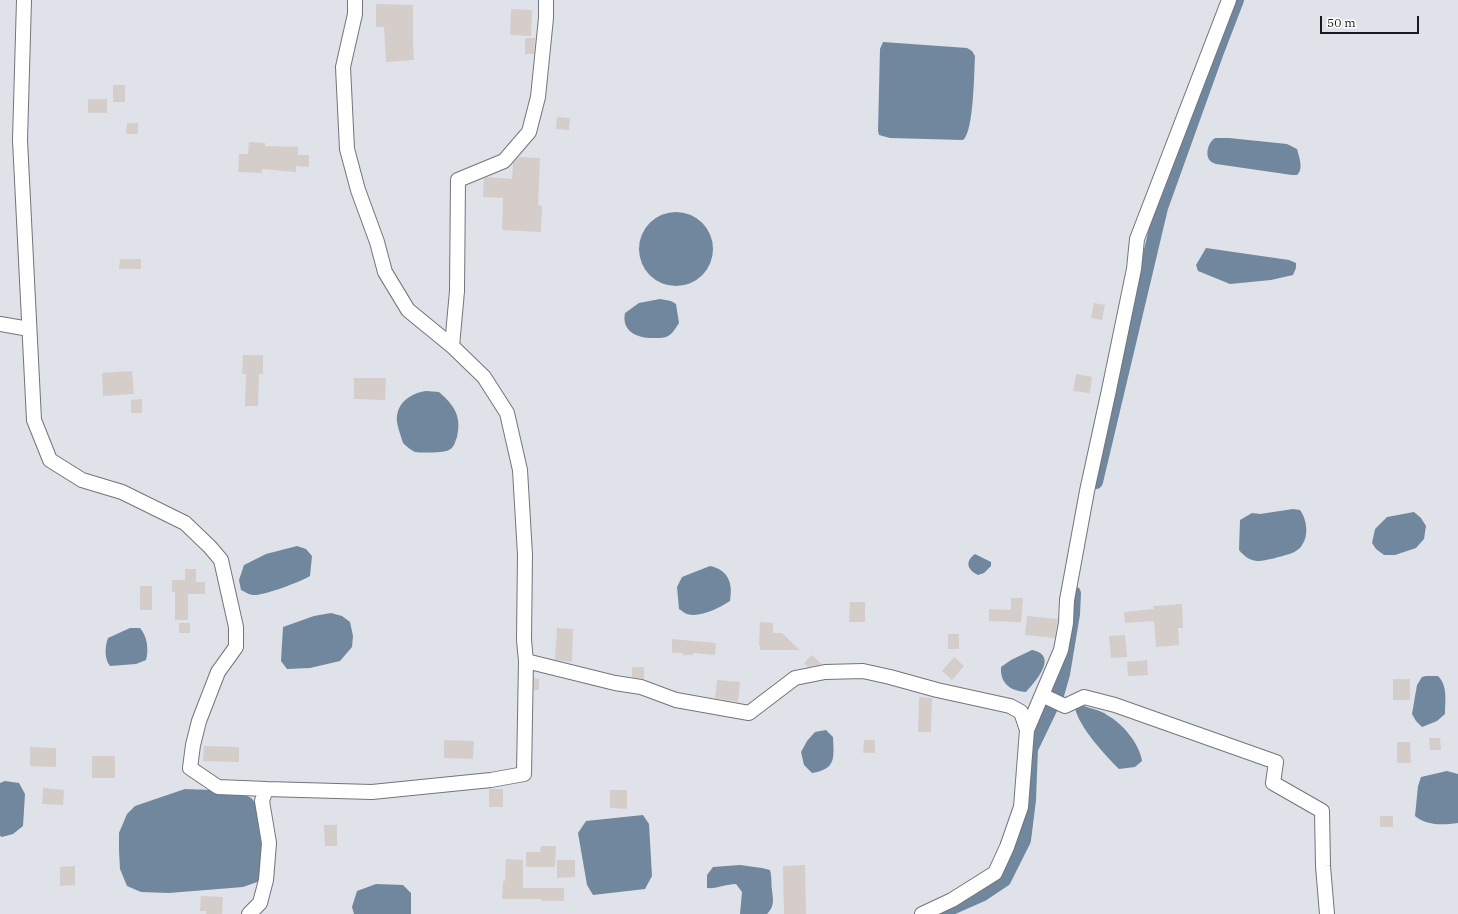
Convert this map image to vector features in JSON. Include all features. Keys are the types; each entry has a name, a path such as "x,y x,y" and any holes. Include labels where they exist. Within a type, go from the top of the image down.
{"street":[{"path":"24,0 20,140 34,420 50,460 82,480 122,492 185,523 221,560 236,626 236,647 218,672 199,721 192,745 190,768 218,787 266,790 372,792 491,780 524,774 526,661 524,640 525,555 520,470 507,413 484,377 452,346 408,310 385,272 377,242 358,190 347,149 343,67 355,14 355,0"},
{"path":"452,346 457,292 458,180 504,161 529,132 538,98 546,18 546,0"},
{"path":"922,914 952,900 995,873 1007,847 1021,807 1027,730 1062,650 1066,623 1066,600 1087,491 1134,269 1137,239 1229,0"},
{"path":"0,324 29,329"},
{"path":"526,661 615,683 641,687 676,700 749,713 795,678 825,672 863,671 937,690 1010,706 1021,712 1027,730"},
{"path":"1042,695 1065,706 1084,697 1115,704 1276,762 1273,783 1322,810 1323,866 1327,914"},
{"path":"249,914 260,903 266,880 269,843 262,801 266,790"}],"water":[{"path":"883,42 967,48 972,51 975,56 973,101 967,135 963,140 890,138 879,135 880,49"},
{"path":"1215,138 1287,144 1297,149 1301,166 1300,170 1297,175 1292,175 1215,164 1209,160 1207,152 1208,147"},
{"path":"676,212 697,218 707,228 713,249 707,270 697,280 676,286 655,280 645,270 639,249 645,228 655,218"},
{"path":"1206,248 1289,260 1296,263 1296,268 1293,275 1271,280 1230,284 1198,271 1196,265"},
{"path":"660,299 671,301 676,304 679,323 672,333 665,337 650,338 638,336 629,330 626,325 625,313 639,303"},
{"path":"426,391 439,392 453,406 456,412 458,423 457,437 454,445 449,450 427,453 415,452 403,443 397,422 398,410 409,397"},
{"path":"1293,509 1300,510 1306,523 1306,537 1298,550 1260,561 1249,559 1239,550 1240,520 1252,513 1260,514"},
{"path":"1414,512 1421,518 1426,526 1424,539 1416,548 1395,555 1384,555 1376,549 1372,543 1375,529 1387,517"},
{"path":"297,546 306,549 312,556 310,576 282,588 258,595 251,595 241,590 239,580 244,565 266,554"},
{"path":"975,554 991,562 991,566 984,573 978,575 972,571 968,563"},
{"path":"710,566 722,571 728,579 731,589 730,601 715,609 698,615 686,614 679,609 677,587 682,577"},
{"path":"331,613 342,616 350,622 353,636 352,647 340,661 310,668 287,669 281,661 283,627 314,616"},
{"path":"130,628 140,628 146,639 146,660 136,664 110,666 107,660 106,652 108,638"},
{"path":"1032,650 1040,653 1044,657 1045,663 1043,669 1035,682 1026,692 1011,688 1002,678 1001,667 1011,660"},
{"path":"1438,676 1443,684 1445,689 1445,714 1437,721 1422,727 1412,714 1417,685 1422,677"},
{"path":"1084,706 1102,712 1119,723 1134,741 1141,754 1142,761 1135,767 1119,769 1100,749 1077,716 1075,708"},
{"path":"826,730 833,737 834,751 832,762 826,769 812,773 804,765 801,752 807,741 815,732"},
{"path":"1447,771 1458,774 1458,823 1435,824 1425,822 1415,816 1418,786 1421,777"},
{"path":"5,781 19,783 25,794 23,826 13,834 2,837 0,836 0,783"},
{"path":"185,789 229,791 245,795 254,801 261,821 265,843 265,856 260,881 243,887 169,893 141,892 127,886 120,869 119,833 127,814 135,806"},
{"path":"643,815 649,824 652,876 645,889 593,895 587,885 578,833 586,821"},
{"path":"740,865 770,870 773,902 770,911 767,914 740,914 742,892 736,884 707,888 707,875 713,867"},
{"path":"376,884 403,885 411,893 411,914 354,914 352,907 357,891"}],"building":[{"path":"376,4 413,5 414,60 386,62 384,27 376,27"},
{"path":"511,9 532,10 531,36 510,35"},
{"path":"525,38 535,38 534,54 525,54"},
{"path":"113,85 125,85 125,102 113,102"},
{"path":"88,99 107,99 107,113 88,113"},
{"path":"557,117 570,118 569,130 556,129"},
{"path":"127,123 138,123 138,134 126,134"},
{"path":"249,142 265,143 265,146 298,147 298,155 309,155 309,167 296,166 296,172 262,169 262,173 238,172 239,154 248,154"},
{"path":"519,157 540,158 538,205 542,206 541,232 502,230 503,198 483,197 484,178 512,179 513,163"},
{"path":"120,259 141,259 141,269 119,269"},
{"path":"1094,303 1105,305 1102,320 1091,318"},
{"path":"243,355 263,355 263,374 259,374 258,406 245,406 246,374 242,374"},
{"path":"132,371 134,394 103,396 102,373"},
{"path":"1076,374 1092,377 1090,393 1073,391"},
{"path":"354,378 386,378 385,400 354,399"},
{"path":"142,399 142,413 131,413 131,400"},
{"path":"185,569 196,569 196,582 205,582 205,594 188,594 188,620 175,620 175,592 172,592 172,580 185,580"},
{"path":"140,586 152,586 152,610 140,610"},
{"path":"1011,598 1023,598 1021,622 989,621 989,609 1011,610"},
{"path":"850,602 865,602 865,622 849,622"},
{"path":"1182,604 1183,628 1178,628 1179,645 1156,647 1154,621 1125,623 1124,612 1154,609 1153,606"},
{"path":"1027,616 1058,619 1055,638 1025,635"},
{"path":"760,622 773,623 773,633 782,633 800,650 760,650"},
{"path":"179,623 190,623 190,633 179,633"},
{"path":"557,628 573,629 572,662 555,660"},
{"path":"948,634 959,634 959,649 948,649"},
{"path":"1125,635 1127,657 1111,658 1109,636"},
{"path":"672,639 716,643 715,655 693,653 693,655 683,655 683,653 672,653"},
{"path":"812,655 822,664 808,667 804,663"},
{"path":"954,657 964,666 952,680 942,671"},
{"path":"1147,660 1148,675 1128,676 1127,662"},
{"path":"632,667 644,667 644,679 632,677"},
{"path":"534,678 539,679 539,690 534,690"},
{"path":"1393,679 1410,679 1410,700 1393,700"},
{"path":"717,680 740,682 738,702 715,698"},
{"path":"919,697 932,698 931,732 918,732"},
{"path":"1429,738 1440,738 1441,750 1430,750"},
{"path":"444,740 474,741 473,759 444,758"},
{"path":"864,740 875,740 875,753 863,753"},
{"path":"1397,742 1410,742 1411,763 1397,763"},
{"path":"204,746 239,747 239,762 203,761"},
{"path":"30,747 56,748 56,767 30,766"},
{"path":"92,756 115,756 115,778 92,778"},
{"path":"43,788 64,790 63,805 42,804"},
{"path":"489,789 503,789 503,807 489,807"},
{"path":"610,790 627,790 627,809 610,808"},
{"path":"1380,816 1393,816 1393,827 1380,827"},
{"path":"324,825 337,825 337,846 325,846"},
{"path":"541,846 556,846 555,867 526,867 526,852 540,852"},
{"path":"506,859 523,860 523,888 564,888 564,901 542,901 542,899 502,899"},
{"path":"557,860 575,860 575,877 557,878"},
{"path":"805,865 806,914 784,914 783,866"},
{"path":"75,866 75,885 60,886 60,867"},
{"path":"201,896 223,897 222,914 206,914 206,911 200,911"}],"waterway":[{"path":"1096,482 1161,208 1237,0"},
{"path":"938,914 983,894 1004,880 1024,840 1029,800 1031,749 1057,695 1063,674 1073,614 1074,593"}]}
